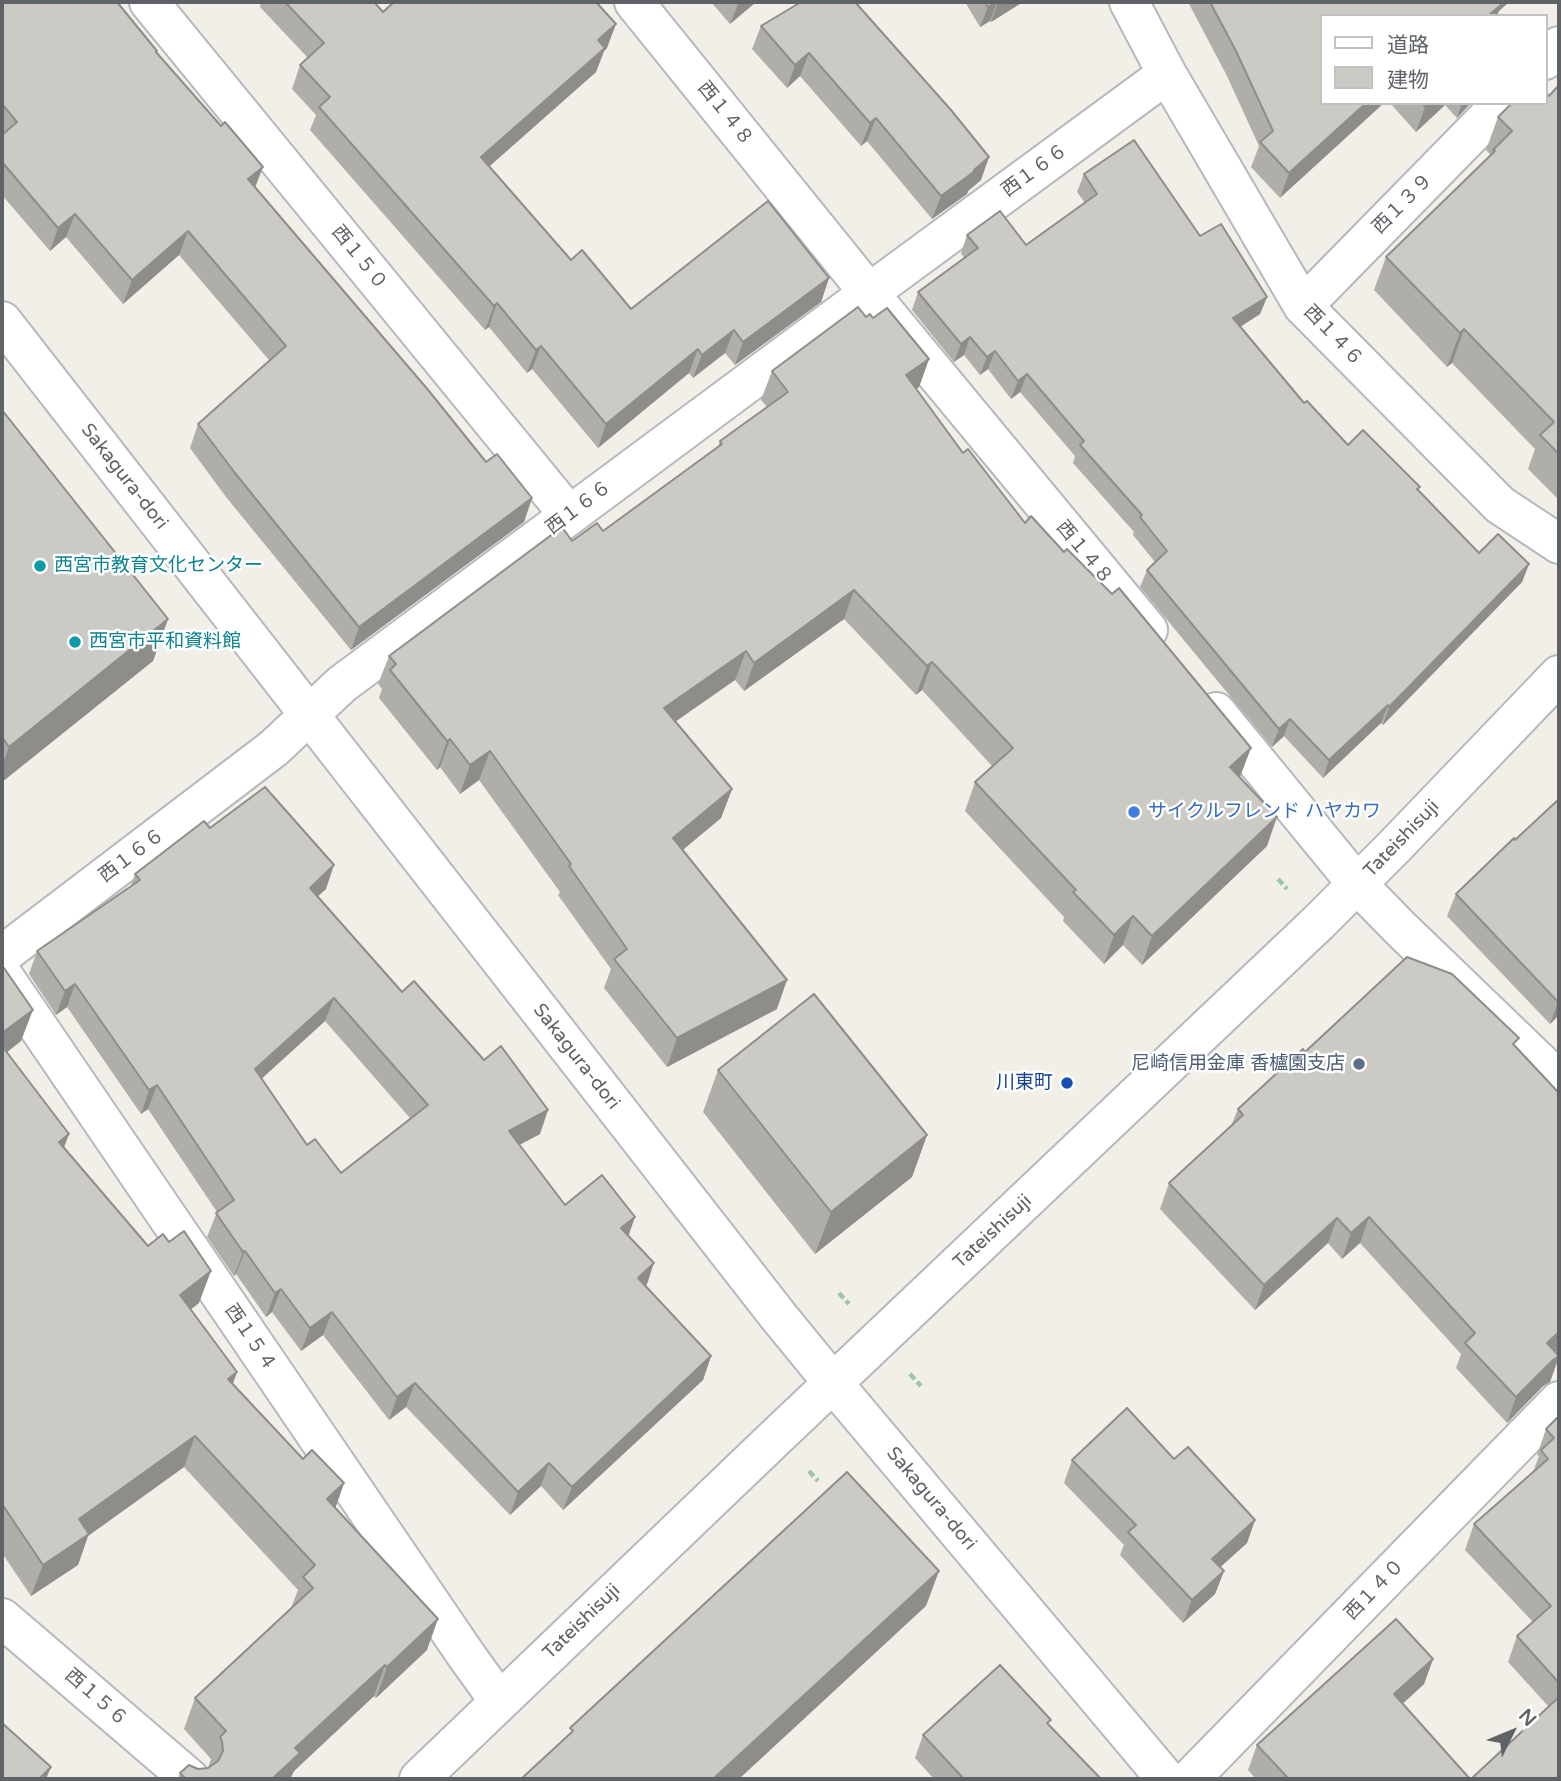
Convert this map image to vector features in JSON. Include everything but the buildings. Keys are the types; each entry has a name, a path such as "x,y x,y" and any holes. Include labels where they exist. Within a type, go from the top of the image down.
{"street":[{"name":"西１５０","path":"149,2 569,515"},
{"name":"西１４８","path":"634,2 869,293 1171,658"},
{"name":"西１４６","path":"1129,2 1167,74 1303,306 1500,505 1559,544"},
{"name":"西１６６","path":"2,955 274,748 342,684 1167,74"},
{"name":"西１３９","path":"1303,306 1500,105"},
{"name":"Sakagura-dori","path":"2,321 833,1383 1166,1779"},
{"name":"Tateishisuji","path":"419,1779 1309,932 1559,675"},
{"path":"1198,690 1357,884 1559,1081"},
{"name":"西１５４","path":"2,974 499,1701"},
{"name":"西１４０","path":"1191,1779 1559,1401"},
{"name":"西１５６","path":"2,1618 190,1779"}],"place":[{"name":"西宮市教育文化センター","path":"40,566"},
{"name":"西宮市平和資料館","path":"75,642"},
{"name":"サイクルフレンド ハヤカワ","path":"1134,812"},
{"name":"尼崎信用金庫 香櫨園支店","path":"1359,1064"},
{"name":"川東町","path":"1067,1083"}]}
